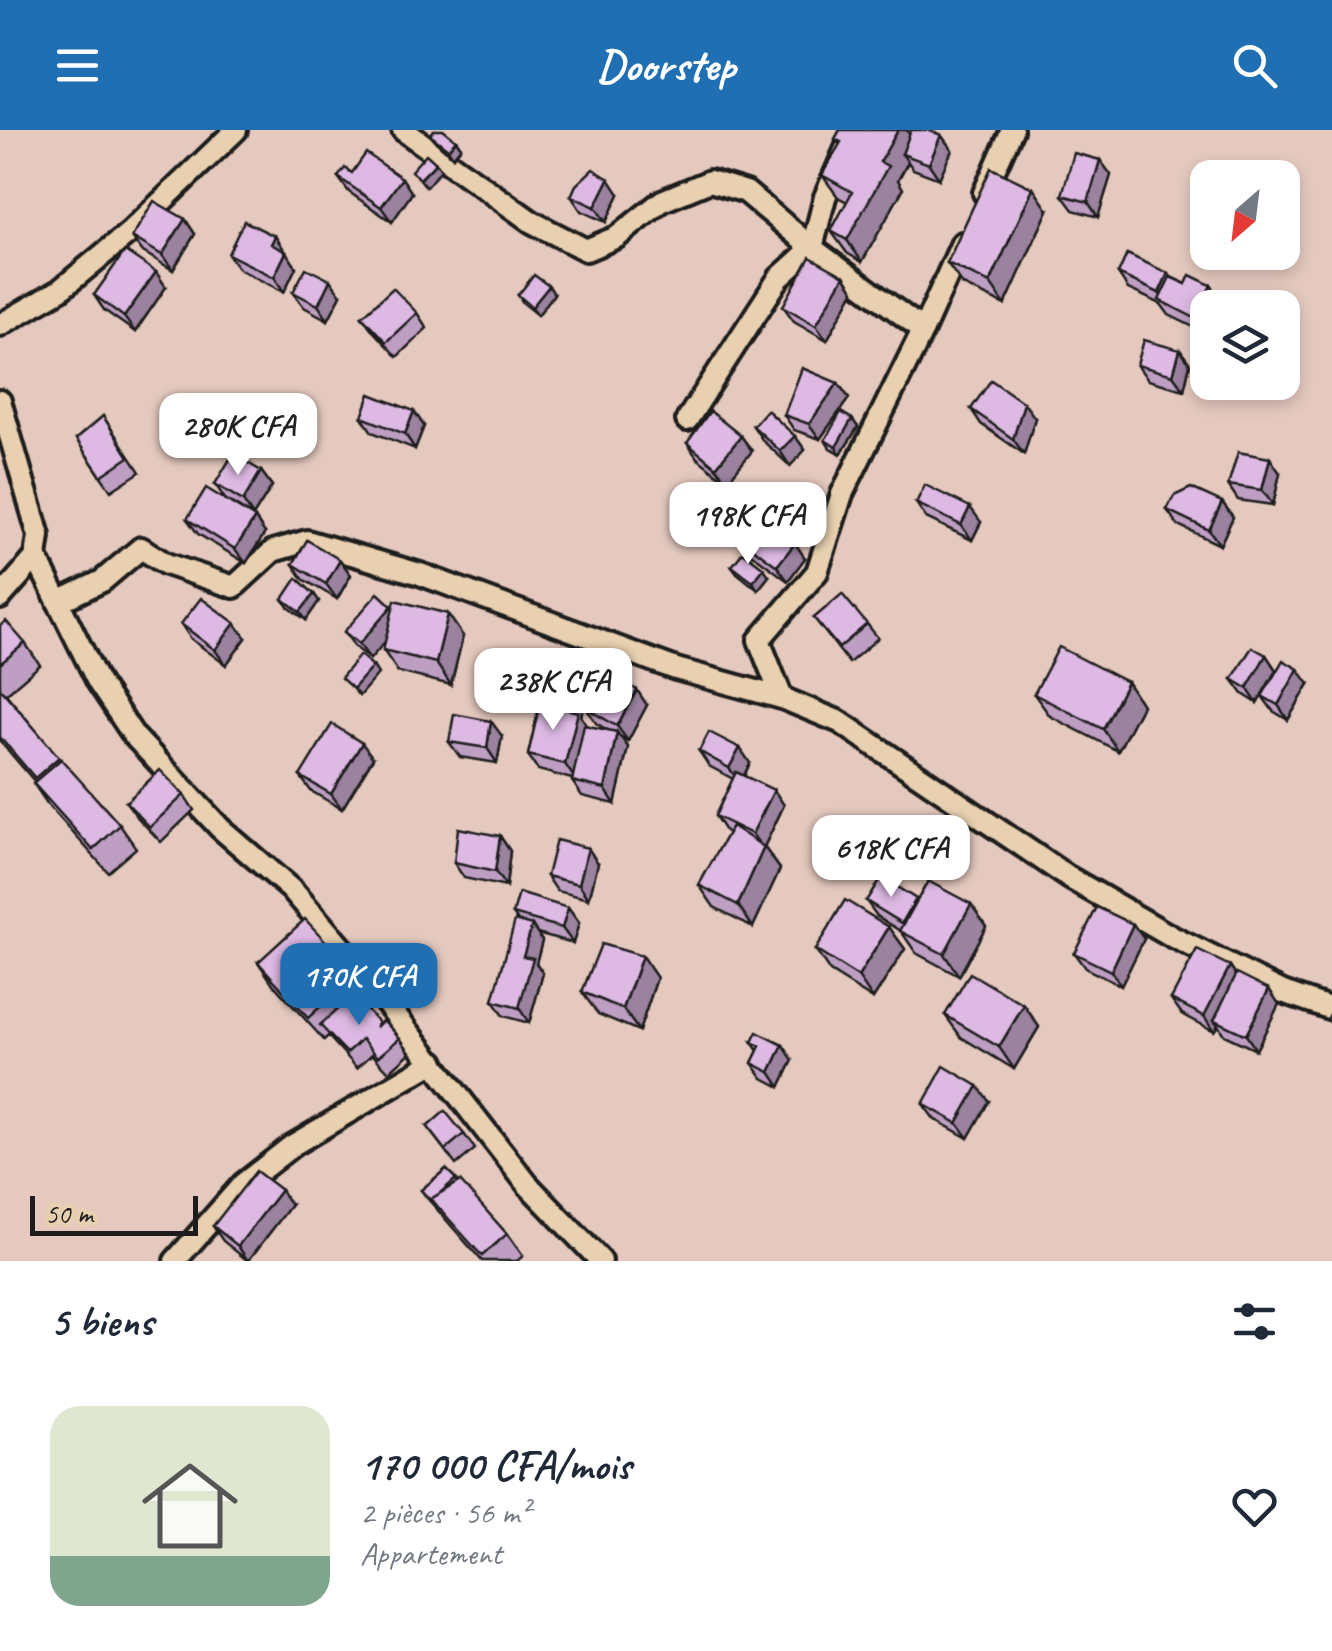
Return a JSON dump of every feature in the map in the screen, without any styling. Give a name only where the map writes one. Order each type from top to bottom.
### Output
[{"type":"street","points":[[0,325],[74,279],[130,232],[236,130]]},
{"type":"street","points":[[403,130],[532,222],[586,250],[617,237],[662,201],[710,181],[746,192],[812,248],[923,330]]},
{"type":"street","points":[[687,420],[780,278],[812,248],[824,197],[854,130]]},
{"type":"street","points":[[782,698],[758,640],[818,572],[842,494],[923,330],[1012,130]]},
{"type":"street","points":[[0,401],[39,536],[36,558],[0,598]]},
{"type":"street","points":[[58,602],[102,581],[141,548],[166,564],[234,587],[273,551],[307,541],[420,574],[676,669],[782,698],[840,722],[1068,877],[1172,937],[1283,992],[1332,1009]]},
{"type":"street","points":[[36,558],[98,682],[134,736],[220,828],[294,892],[434,1062],[528,1185],[601,1261]]},
{"type":"street","points":[[175,1261],[243,1184],[292,1146],[434,1062]]},
{"type":"building","points":[[434,130],[443,130],[456,140],[448,149],[430,135]]},
{"type":"building","points":[[840,130],[898,130],[880,162],[888,166],[847,240],[831,231],[852,192],[822,175],[841,142],[835,139]]},
{"type":"building","points":[[911,130],[941,135],[929,164],[902,154]]},
{"type":"building","points":[[366,153],[402,178],[381,207],[338,177],[345,168],[352,173]]},
{"type":"building","points":[[1074,153],[1100,160],[1088,202],[1062,195]]},
{"type":"building","points":[[426,154],[436,163],[420,179],[411,171]]},
{"type":"building","points":[[991,168],[1033,188],[990,283],[947,263]]},
{"type":"building","points":[[593,169],[609,179],[595,207],[571,196],[576,185]]},
{"type":"building","points":[[154,201],[185,219],[162,255],[132,237]]},
{"type":"building","points":[[244,221],[275,236],[271,244],[286,252],[274,277],[228,254]]},
{"type":"building","points":[[125,251],[156,272],[124,317],[94,295]]},
{"type":"building","points":[[1127,254],[1168,273],[1159,293],[1118,274]]},
{"type":"building","points":[[810,257],[844,276],[816,325],[783,306]]},
{"type":"building","points":[[306,268],[330,280],[318,305],[293,292]]},
{"type":"building","points":[[534,275],[549,286],[532,307],[518,295]]},
{"type":"building","points":[[1190,275],[1211,285],[1209,290],[1190,290],[1190,316],[1159,300],[1170,277],[1186,284]]},
{"type":"building","points":[[393,288],[417,313],[386,342],[362,316]]},
{"type":"building","points":[[1144,340],[1180,350],[1173,375],[1137,365]]},
{"type":"building","points":[[802,368],[838,383],[809,424],[784,415]]},
{"type":"building","points":[[991,380],[1024,403],[1013,439],[971,409]]},
{"type":"building","points":[[370,394],[414,411],[405,434],[362,417]]},
{"type":"building","points":[[767,410],[795,436],[780,451],[753,426]]},
{"type":"building","points":[[710,411],[741,436],[716,467],[687,443]]},
{"type":"building","points":[[841,412],[852,419],[836,447],[825,440]]},
{"type":"building","points":[[103,416],[129,457],[101,476],[76,439]]},
{"type":"building","points":[[1238,452],[1270,458],[1262,490],[1228,485]]},
{"type":"building","points":[[233,454],[261,471],[243,501],[215,484]]},
{"type":"building","points":[[925,485],[970,507],[961,525],[916,503]]},
{"type":"building","points":[[206,488],[255,518],[235,549],[187,519]]},
{"type":"building","points":[[1191,488],[1222,502],[1209,530],[1167,510],[1174,496]]},
{"type":"building","points":[[754,513],[795,543],[777,566],[737,536]]},
{"type":"building","points":[[307,540],[340,560],[326,584],[293,564]]},
{"type":"building","points":[[743,552],[764,568],[753,582],[732,566]]},
{"type":"building","points":[[297,578],[314,594],[300,612],[283,599]]},
{"type":"building","points":[[378,593],[392,606],[359,644],[344,632]]},
{"type":"building","points":[[842,594],[867,624],[839,648],[814,618]]},
{"type":"building","points":[[201,598],[235,623],[215,650],[181,624]]},
{"type":"building","points":[[395,600],[448,614],[436,663],[383,650]]},
{"type":"building","points":[[6,621],[25,643],[0,664],[0,626]]},
{"type":"building","points":[[1059,647],[1127,682],[1103,729],[1034,694]]},
{"type":"building","points":[[1252,647],[1266,655],[1247,688],[1232,679]]},
{"type":"building","points":[[546,648],[581,656],[569,704],[534,695]]},
{"type":"building","points":[[360,655],[373,666],[353,689],[341,678]]},
{"type":"building","points":[[1283,660],[1298,669],[1278,705],[1262,696]]},
{"type":"building","points":[[605,672],[637,690],[617,726],[586,708]]},
{"type":"building","points":[[0,688],[59,757],[35,778],[0,737]]},
{"type":"building","points":[[540,703],[578,712],[565,764],[528,755]]},
{"type":"building","points":[[454,714],[491,721],[487,748],[449,742]]},
{"type":"building","points":[[332,724],[362,743],[331,794],[300,776]]},
{"type":"building","points":[[584,725],[617,732],[605,789],[572,781]]},
{"type":"building","points":[[709,732],[740,748],[729,768],[699,751]]},
{"type":"building","points":[[61,759],[120,825],[93,850],[33,783]]},
{"type":"building","points":[[160,770],[184,795],[150,827],[126,802]]},
{"type":"building","points":[[736,772],[774,790],[752,834],[715,816]]},
{"type":"building","points":[[732,826],[764,847],[738,905],[699,885]]},
{"type":"building","points":[[458,828],[500,836],[495,872],[454,863]]},
{"type":"building","points":[[556,840],[588,848],[579,884],[547,876]]},
{"type":"building","points":[[881,877],[916,899],[902,923],[866,901]]},
{"type":"building","points":[[928,881],[971,904],[944,954],[900,931]]},
{"type":"building","points":[[519,893],[568,908],[562,928],[513,914]]},
{"type":"building","points":[[845,900],[889,927],[858,977],[815,950]]},
{"type":"building","points":[[1097,907],[1133,924],[1111,971],[1074,953]]},
{"type":"building","points":[[305,919],[356,974],[308,1018],[258,962]]},
{"type":"building","points":[[515,920],[532,925],[523,956],[533,958],[519,1008],[493,1001]]},
{"type":"building","points":[[601,944],[642,956],[623,1009],[582,992]]},
{"type":"building","points":[[1197,950],[1230,966],[1204,1016],[1171,999]]},
{"type":"building","points":[[970,973],[1024,1005],[999,1047],[945,1015]]},
{"type":"building","points":[[1237,973],[1269,989],[1246,1035],[1214,1020]]},
{"type":"building","points":[[353,995],[378,1022],[376,1027],[383,1020],[400,1038],[378,1057],[362,1039],[347,1053],[320,1025]]},
{"type":"building","points":[[757,1032],[783,1045],[770,1072],[752,1063],[760,1046],[752,1042]]},
{"type":"building","points":[[944,1066],[978,1086],[957,1123],[923,1104]]},
{"type":"building","points":[[445,1111],[464,1134],[445,1150],[427,1127]]},
{"type":"building","points":[[446,1169],[456,1179],[431,1201],[421,1190]]},
{"type":"building","points":[[256,1171],[281,1190],[238,1246],[213,1226]]},
{"type":"building","points":[[460,1181],[507,1234],[482,1256],[431,1199]]}]
